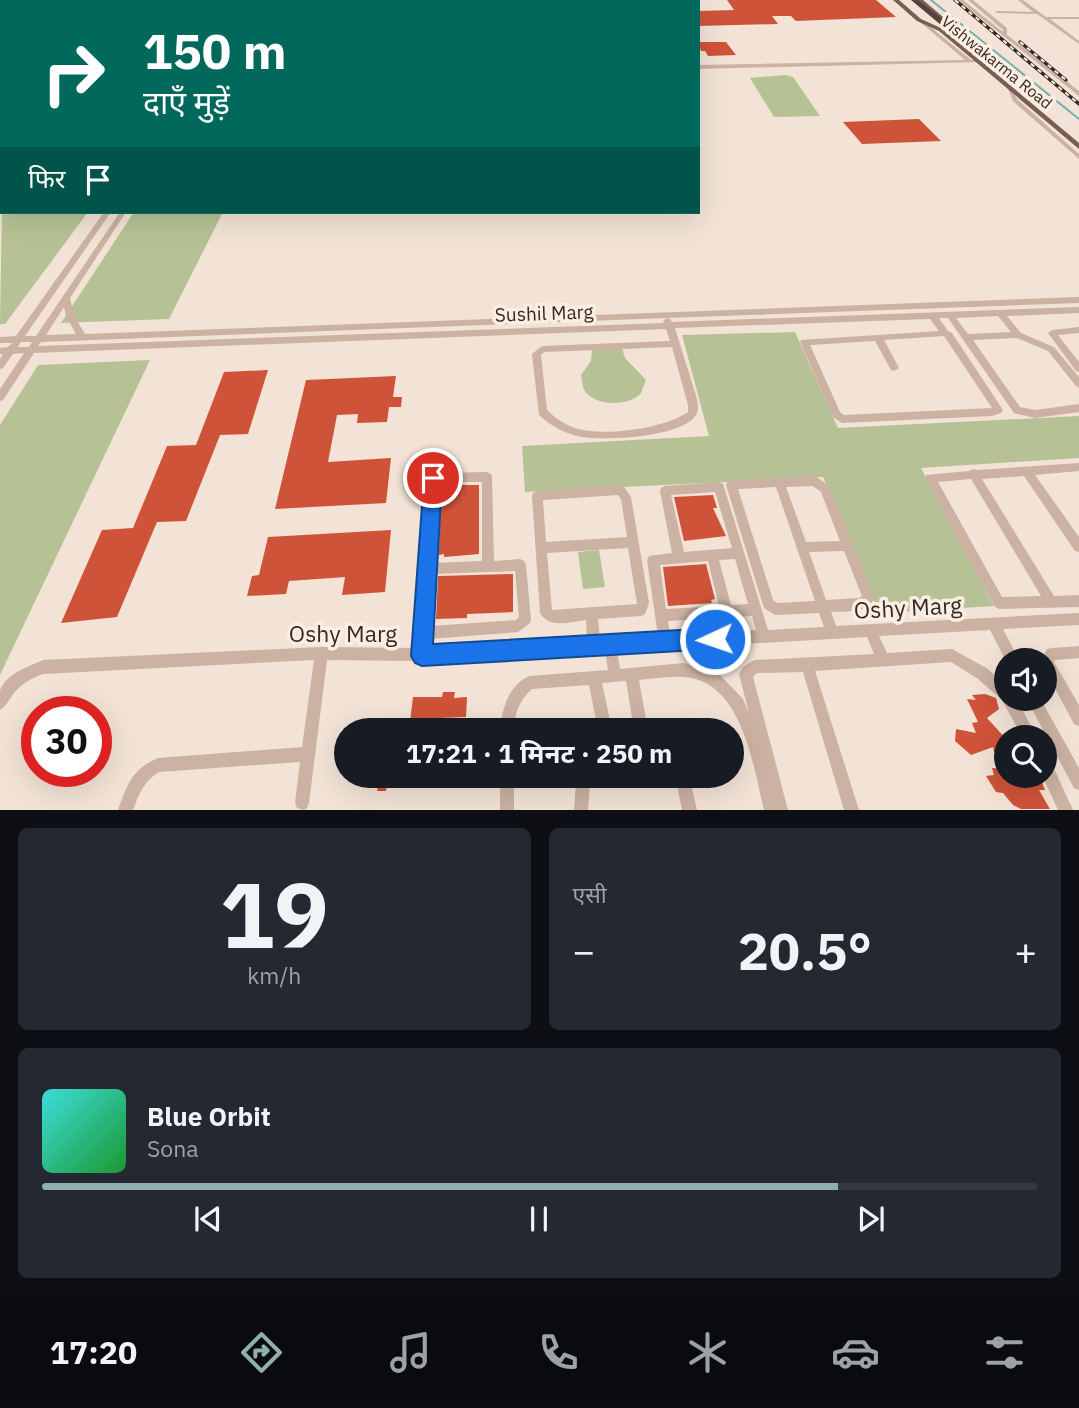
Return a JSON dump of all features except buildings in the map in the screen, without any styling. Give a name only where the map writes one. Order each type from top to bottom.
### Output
[{"type":"highway","points":[[905,0],[941,30]]},
{"type":"highway","points":[[914,0],[962,38]]},
{"type":"main road","name":"Vishwakarma Road","points":[[896,0],[922,21],[941,30],[971,59],[1061,132],[1073,134],[1077,140]]},
{"type":"main road","name":"Vishwakarma Road","points":[[920,0],[1077,140]]},
{"type":"street","points":[[960,0],[993,28],[1006,34],[1079,91]]},
{"type":"street","points":[[970,0],[1005,29],[1006,34]]},
{"type":"street","points":[[1020,0],[1079,43]]},
{"type":"street","points":[[997,12],[1037,13]]},
{"type":"street","points":[[1044,18],[1079,18]]},
{"type":"street","points":[[922,21],[971,59]]},
{"type":"street","points":[[700,65],[971,59]]},
{"type":"street","points":[[1010,90],[1015,100],[1079,158]]},
{"type":"street","points":[[0,366],[106,214]]},
{"type":"street","points":[[0,397],[122,214]]},
{"type":"street","points":[[66,298],[70,316],[82,337]]},
{"type":"street","name":"Sushil Marg","points":[[0,341],[1079,300]]},
{"type":"street","name":"Sushil Marg","points":[[0,351],[1079,310]]},
{"type":"street","points":[[1000,313],[1018,334],[1051,349],[1079,384]]},
{"type":"street","points":[[664,315],[670,326],[694,409],[691,416],[665,429],[584,434],[570,431],[542,412],[536,355],[542,349],[675,344]]},
{"type":"street","points":[[950,315],[1017,410],[1035,414],[1079,408]]},
{"type":"street","points":[[933,316],[943,332],[949,335],[998,410],[842,419],[836,414],[804,342],[935,336],[943,332]]},
{"type":"street","points":[[1079,330],[1052,333],[1079,369]]},
{"type":"street","points":[[966,337],[1018,334]]},
{"type":"street","points":[[879,340],[894,368]]},
{"type":"street","points":[[1079,467],[933,475],[930,482],[994,598],[1006,605],[1079,601]]},
{"type":"street","points":[[1026,470],[1079,547]]},
{"type":"street","points":[[974,473],[1051,602]]},
{"type":"street","points":[[422,656],[432,481],[436,477],[486,477],[488,566]]},
{"type":"street","points":[[779,482],[832,633]]},
{"type":"street","points":[[819,482],[825,489],[849,546],[869,598],[861,604],[775,609],[768,604],[732,485],[819,482]]},
{"type":"street","points":[[679,557],[664,495],[669,489],[719,488],[764,636]]},
{"type":"street","points":[[624,491],[633,542],[643,603],[641,610],[592,616],[551,617],[546,613],[536,500],[540,495],[624,491]]},
{"type":"street","points":[[540,548],[633,542]]},
{"type":"street","points":[[802,547],[849,546]]},
{"type":"street","points":[[665,641],[653,560],[740,553]]},
{"type":"street","points":[[712,555],[727,612]]},
{"type":"street","points":[[423,633],[523,624],[520,565],[427,569]]},
{"type":"street","points":[[661,615],[757,610]]},
{"type":"street","points":[[592,616],[594,645]]},
{"type":"street","name":"Oshy Marg","points":[[0,703],[6,691],[20,676],[43,667],[321,653],[422,656],[1079,619]]},
{"type":"street","points":[[993,624],[1006,648]]},
{"type":"street","points":[[871,631],[883,660]]},
{"type":"street","points":[[611,644],[615,676]]},
{"type":"street","points":[[1079,652],[1052,654],[1047,661],[1079,719]]},
{"type":"street","points":[[300,807],[321,653]]},
{"type":"street","points":[[781,810],[746,674],[755,667],[952,655],[983,674],[994,685]]},
{"type":"street","points":[[807,665],[852,810]]},
{"type":"street","points":[[508,718],[513,695],[529,683],[684,670],[715,679],[738,704],[751,732],[772,810]]},
{"type":"street","points":[[631,674],[639,718]]},
{"type":"street","points":[[594,678],[602,718]]},
{"type":"street","points":[[1040,711],[1079,783]]},
{"type":"street","points":[[125,810],[137,781],[145,770],[158,765],[309,754]]},
{"type":"street","points":[[1057,761],[1066,759]]},
{"type":"street","points":[[507,788],[507,810]]},
{"type":"street","points":[[581,810],[583,788]]},
{"type":"street","points":[[685,788],[690,810]]},
{"type":"street","points":[[1056,788],[1066,810]]},
{"type":"green space","points":[[786,75],[793,77],[820,116],[774,117],[750,78]]},
{"type":"green space","points":[[2,214],[87,214],[5,324],[0,324]]},
{"type":"green space","points":[[133,214],[222,214],[169,319],[61,323]]},
{"type":"green space","points":[[795,332],[838,428],[1079,416],[1079,458],[921,468],[994,606],[879,613],[823,477],[525,492],[522,446],[709,436],[682,335]]},
{"type":"green space","points":[[622,348],[625,358],[646,380],[641,393],[622,402],[597,400],[584,389],[581,375],[591,361],[592,349]]},
{"type":"green space","points":[[150,360],[0,675],[0,425],[38,365]]},
{"type":"green space","points":[[599,550],[605,587],[583,589],[578,552]]},
{"type":"waterway","points":[[931,0],[1079,119]]},
{"type":"railway","points":[[955,0],[1079,104]]},
{"type":"railway","points":[[1020,42],[1066,80]]},
{"type":"route","points":[[433,478],[422,656],[715,639]]}]
